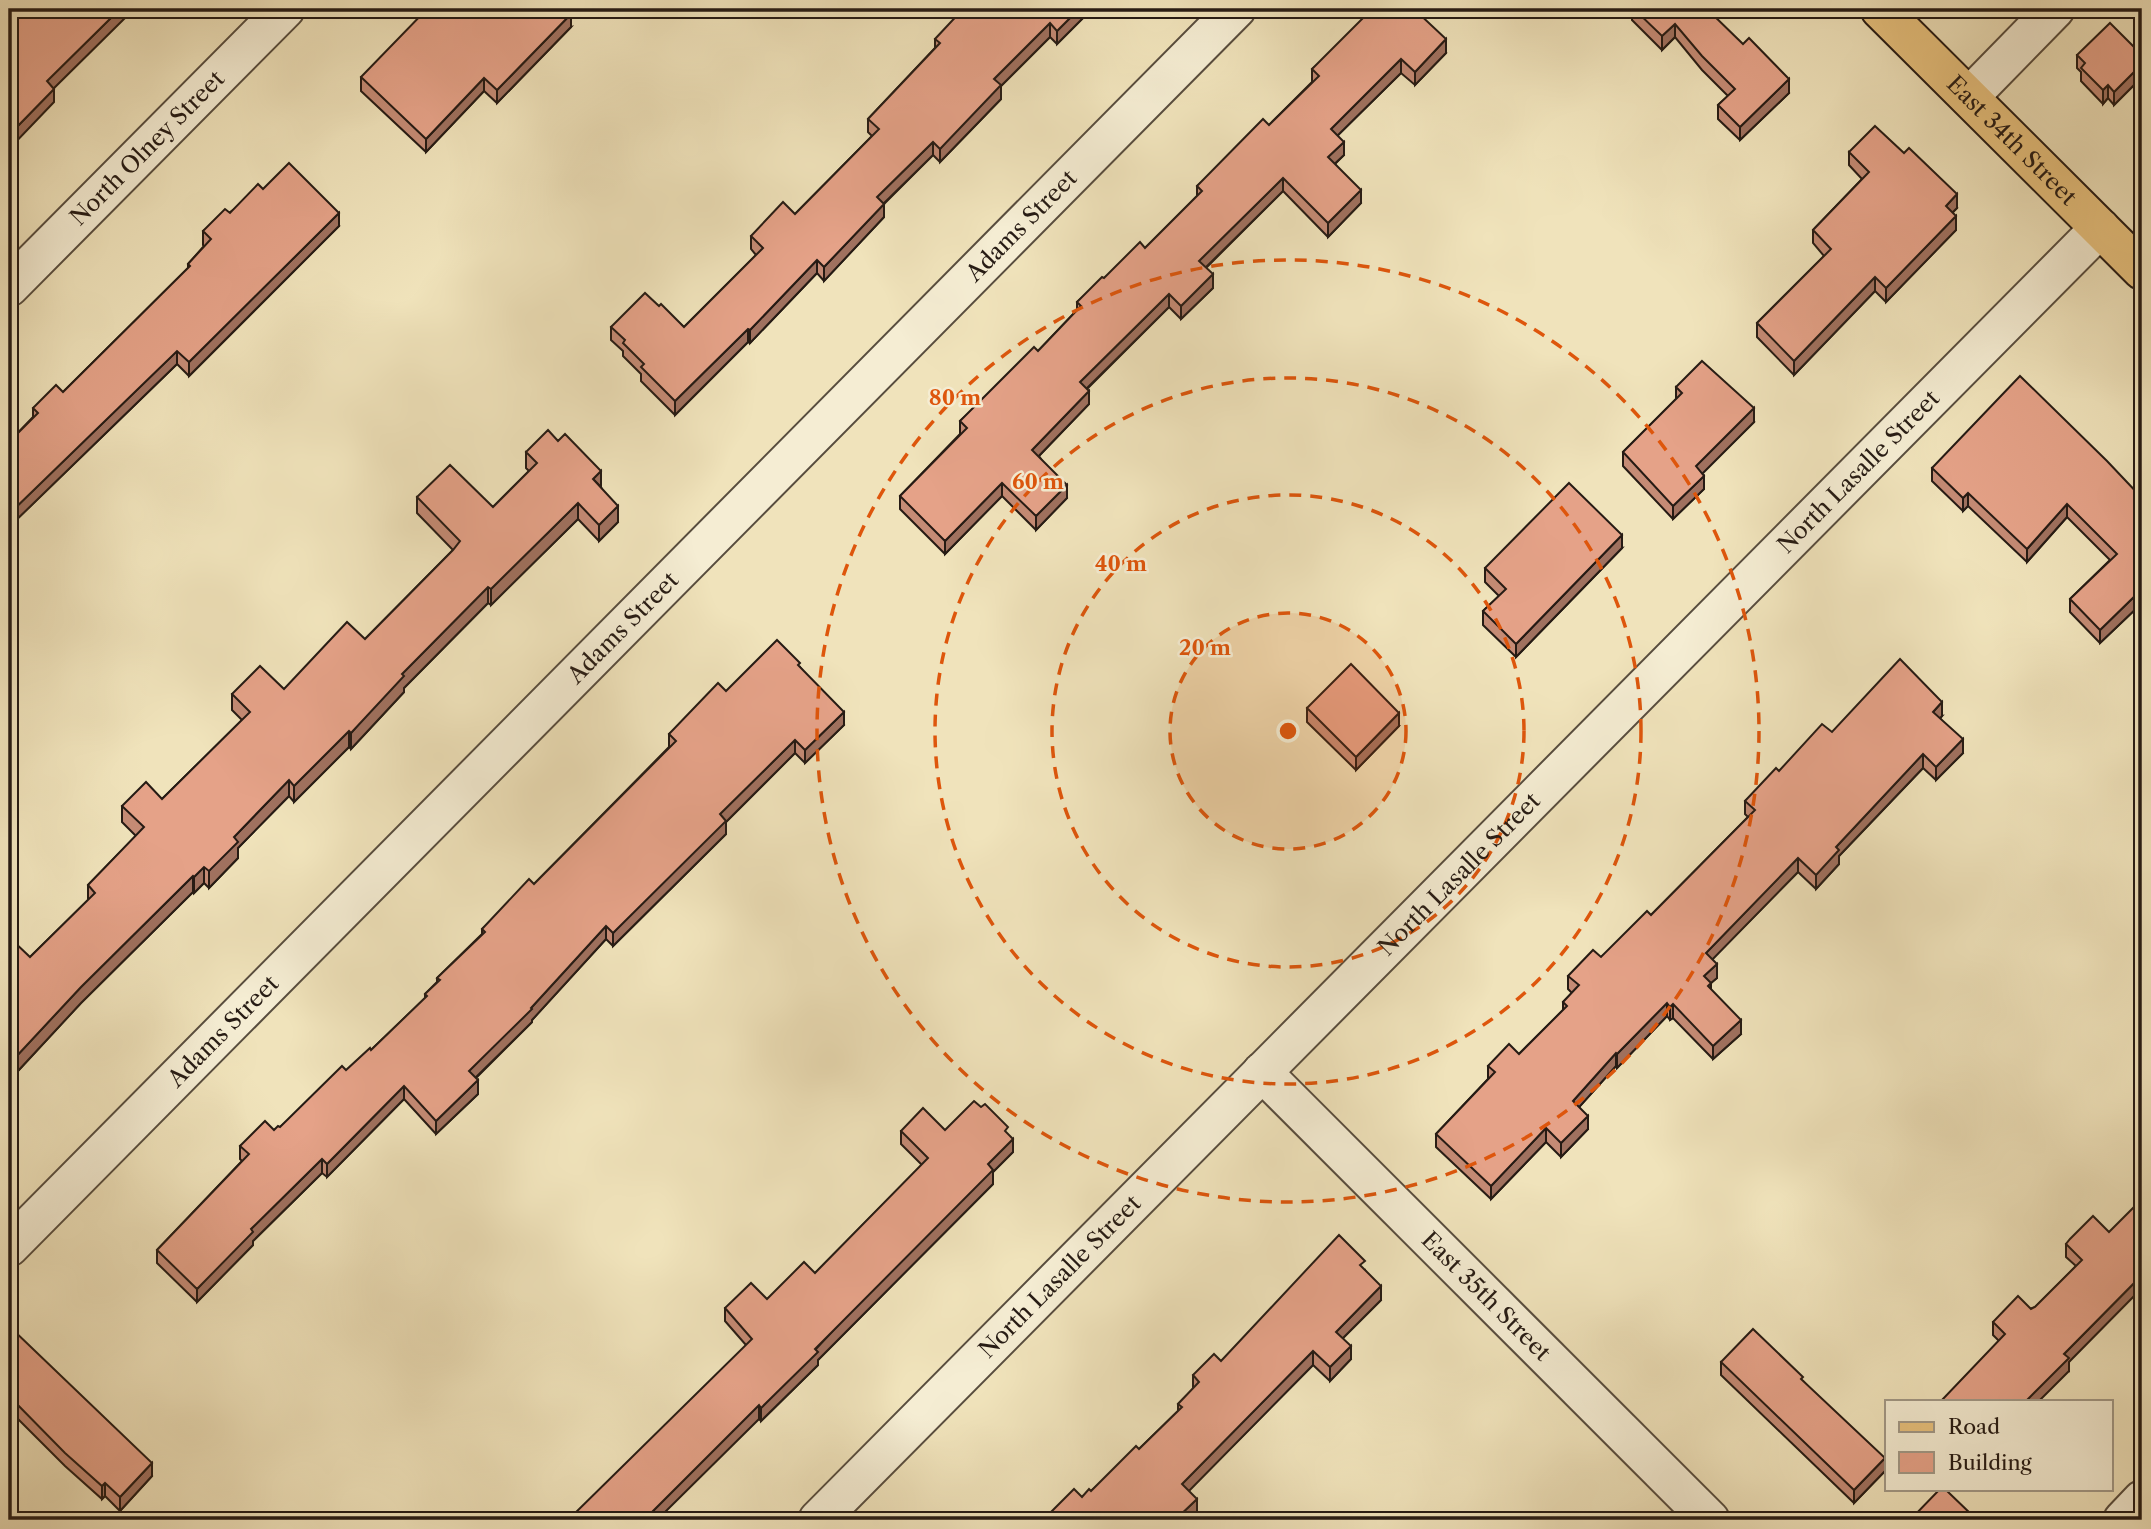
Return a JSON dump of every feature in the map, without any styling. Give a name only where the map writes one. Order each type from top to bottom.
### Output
[{"type":"main road","name":"East 34th Street","points":[[1880,9],[2142,270]]},
{"type":"street","name":"North Olney Street","points":[[9,287],[285,9]]},
{"type":"street","name":"Adams Street","points":[[9,1247],[1236,9]]},
{"type":"street","points":[[1969,97],[2055,9]]},
{"type":"street","name":"North Lasalle Street","points":[[818,1520],[2100,228]]},
{"type":"street","name":"East 35th Street","points":[[1262,1072],[1710,1520]]},
{"type":"street","points":[[2123,1520],[2142,1500]]},
{"type":"building","points":[[25,9],[120,9],[47,81],[54,89],[9,135],[9,25]]},
{"type":"building","points":[[427,9],[566,9],[571,14],[497,90],[484,78],[426,139],[361,77]]},
{"type":"building","points":[[963,9],[1079,9],[1057,31],[1050,23],[994,79],[1001,85],[940,149],[933,142],[877,197],[884,204],[824,267],[817,260],[750,330],[748,329],[675,401],[641,367],[644,364],[611,327],[645,293],[659,306],[661,304],[684,327],[763,248],[751,236],[783,202],[795,214],[879,129],[868,119],[940,43],[935,39]]},
{"type":"building","points":[[1372,9],[1381,15],[1387,9],[1414,9],[1446,39],[1415,72],[1401,59],[1331,129],[1344,142],[1328,157],[1361,190],[1328,223],[1283,178],[1199,261],[1213,274],[1181,306],[1169,294],[1080,382],[1089,391],[1032,450],[1067,485],[1036,516],[1002,483],[945,541],[900,496],[967,428],[960,421],[1034,347],[1038,351],[1081,306],[1077,302],[1102,277],[1140,242],[1145,248],[1202,191],[1197,186],[1263,119],[1269,125],[1319,76],[1312,69]]},
{"type":"building","points":[[1634,9],[1707,9],[1743,44],[1749,38],[1789,79],[1740,127],[1718,105],[1735,89],[1675,24],[1662,36]]},
{"type":"building","points":[[2110,23],[2142,55],[2142,64],[2114,92],[2108,85],[2103,90],[2081,68],[2085,63],[2077,55]]},
{"type":"building","points":[[1875,126],[1904,153],[1909,148],[1957,194],[1946,206],[1956,216],[1886,288],[1875,277],[1794,361],[1757,323],[1831,249],[1813,230],[1869,172],[1849,152]]},
{"type":"building","points":[[289,163],[339,213],[189,362],[177,351],[9,514],[9,442],[38,413],[33,408],[56,385],[63,392],[190,266],[188,264],[211,239],[203,231],[225,209],[230,213],[258,184],[263,189]]},
{"type":"building","points":[[1702,361],[1754,408],[1696,466],[1704,476],[1673,506],[1623,452],[1682,393],[1676,387]]},
{"type":"building","points":[[2020,376],[2142,498],[2142,589],[2100,630],[2070,599],[2117,554],[2067,504],[2027,549],[1968,493],[1963,498],[1932,468]]},
{"type":"building","points":[[548,430],[558,441],[565,434],[601,471],[593,479],[618,506],[599,525],[578,503],[491,589],[488,587],[402,674],[404,676],[351,733],[349,731],[294,786],[289,780],[234,837],[238,842],[209,871],[204,867],[193,876],[81,987],[12,1061],[17,1067],[9,1075],[9,937],[30,957],[95,893],[88,885],[144,827],[122,806],[146,782],[162,799],[250,712],[232,694],[260,666],[284,689],[347,622],[365,639],[453,550],[460,541],[417,497],[450,465],[493,507],[537,463],[526,452]]},
{"type":"building","points":[[1569,483],[1622,535],[1516,644],[1483,611],[1506,589],[1485,568]]},
{"type":"building","points":[[777,640],[844,712],[805,750],[795,740],[720,814],[726,821],[613,933],[606,926],[532,1009],[469,1071],[478,1080],[436,1121],[404,1086],[327,1164],[322,1159],[251,1229],[253,1232],[197,1289],[157,1250],[249,1154],[240,1146],[265,1121],[274,1130],[280,1127],[342,1066],[346,1070],[370,1048],[371,1050],[427,996],[425,994],[440,980],[437,978],[485,932],[482,929],[529,879],[534,884],[676,741],[669,734],[718,683],[726,691]]},
{"type":"building","points":[[1900,659],[1942,702],[1933,712],[1963,739],[1936,767],[1923,754],[1836,847],[1839,850],[1816,875],[1798,858],[1706,953],[1717,964],[1704,976],[1711,983],[1708,986],[1741,1020],[1713,1046],[1673,1004],[1670,1007],[1667,1003],[1616,1053],[1573,1101],[1588,1116],[1561,1143],[1546,1128],[1491,1186],[1436,1134],[1495,1072],[1488,1066],[1509,1044],[1519,1054],[1567,1006],[1563,1002],[1579,985],[1568,976],[1593,950],[1601,957],[1647,911],[1651,915],[1755,810],[1745,801],[1776,768],[1779,771],[1822,724],[1832,732]]},
{"type":"building","points":[[1351,664],[1399,713],[1356,757],[1307,708]]},
{"type":"building","points":[[974,1101],[981,1107],[985,1104],[1008,1127],[1005,1131],[1013,1139],[988,1164],[993,1170],[815,1349],[818,1352],[761,1408],[759,1405],[644,1520],[568,1520],[752,1339],[725,1308],[751,1283],[767,1299],[804,1262],[815,1273],[928,1158],[901,1131],[923,1108],[945,1130]]},
{"type":"building","points":[[2142,1199],[2142,1275],[2064,1354],[2069,1358],[2029,1400],[1942,1400],[2005,1334],[1993,1322],[2018,1296],[2031,1309],[2035,1307],[2082,1260],[2066,1244],[2070,1239],[2093,1216],[2109,1232]]},
{"type":"building","points":[[1339,1235],[1365,1261],[1360,1265],[1381,1286],[1336,1332],[1351,1346],[1330,1367],[1313,1351],[1182,1484],[1197,1499],[1175,1520],[1044,1519],[1074,1489],[1082,1497],[1136,1446],[1139,1449],[1182,1407],[1178,1404],[1199,1382],[1193,1375],[1214,1354],[1221,1361]]},
{"type":"building","points":[[9,1326],[152,1463],[120,1497],[105,1483],[102,1486],[65,1453],[9,1396]]},
{"type":"building","points":[[1753,1329],[1803,1377],[1801,1379],[1885,1458],[1854,1490],[1721,1362]]},
{"type":"building","points":[[1939,1490],[1946,1490],[1974,1517],[1970,1520],[1910,1520]]}]
